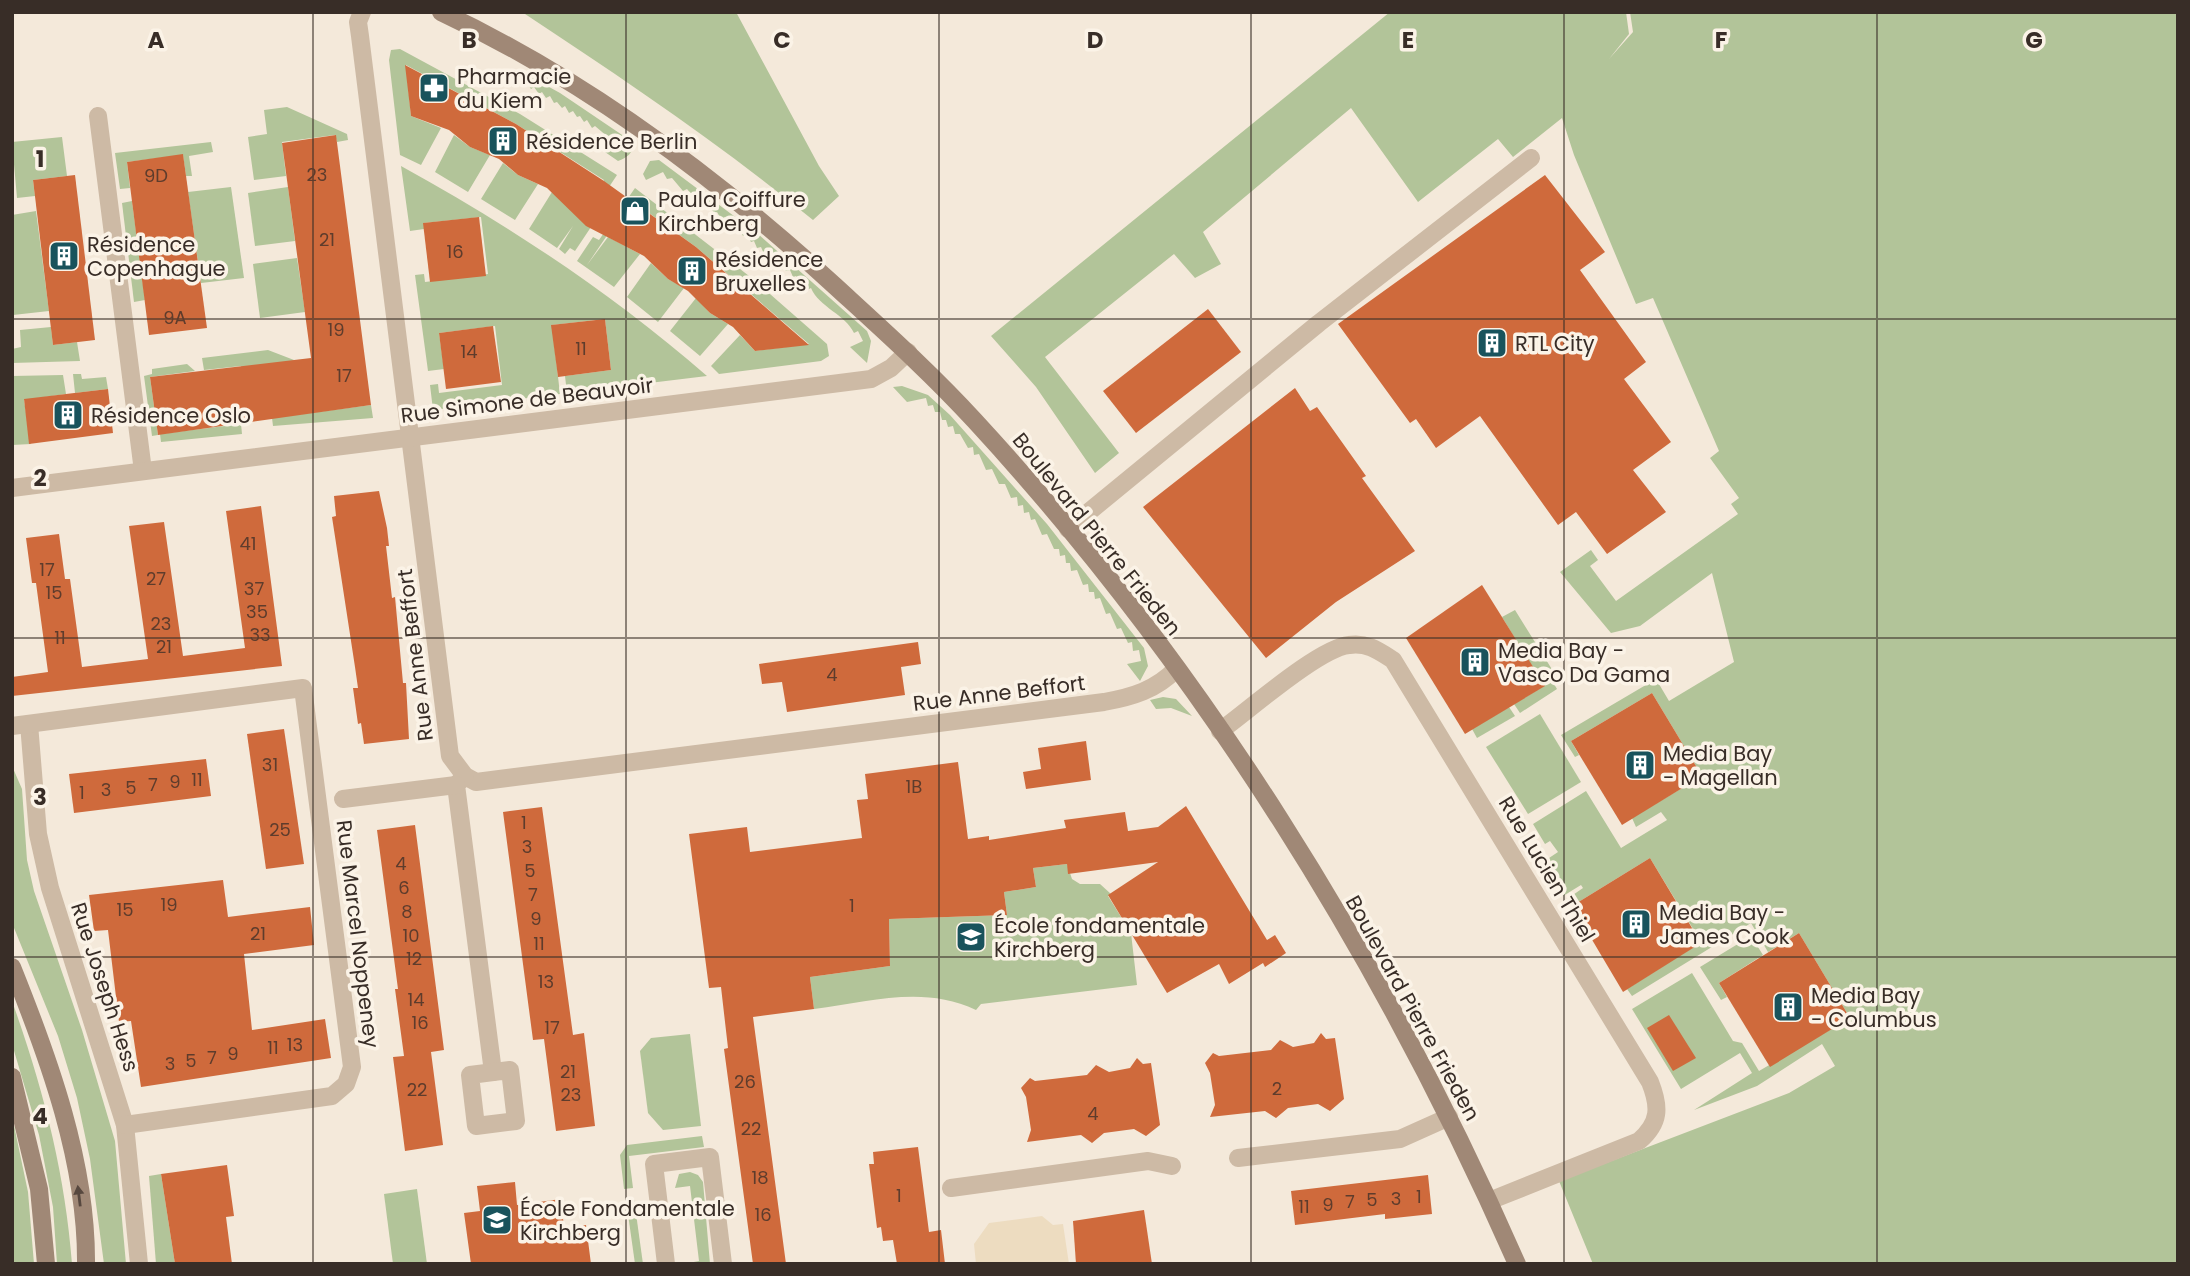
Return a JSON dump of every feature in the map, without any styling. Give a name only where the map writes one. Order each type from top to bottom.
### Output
[{"type":"main road","name":"Boulevard Pierre Frieden","points":[[441,12],[507,47],[653,138],[768,224],[908,352],[976,421],[1068,529],[1176,669],[1301,855],[1365,963],[1449,1117],[1517,1264]]},
{"type":"main road","points":[[12,967],[63,1114],[78,1185],[86,1264]]},
{"type":"main road","points":[[12,1077],[39,1189],[46,1264]]},
{"type":"street","name":"Rue Anne Beffort","points":[[362,12],[358,22],[450,756],[460,780]]},
{"type":"street","points":[[98,116],[143,471]]},
{"type":"street","points":[[1068,529],[1319,323],[1531,158]]},
{"type":"street","name":"Rue Simone de Beauvoir","points":[[12,488],[871,379],[891,368],[908,352]]},
{"type":"street","name":"Rue Lucien Thiel","points":[[1220,731],[1329,650],[1359,644],[1375,648],[1393,660],[1650,1082],[1657,1102],[1657,1118],[1650,1131],[1639,1141],[1489,1201]]},
{"type":"street","name":"Rue Anne Beffort","points":[[343,799],[460,780],[475,782],[1104,702],[1147,690],[1176,669]]},
{"type":"street","name":"Rue Marcel Noppeney","points":[[20,725],[303,688],[352,1067],[346,1083],[332,1096],[125,1125]]},
{"type":"street","name":"Rue Joseph Hess","points":[[20,725],[50,888],[125,1125],[139,1264]]},
{"type":"street","points":[[460,780],[493,1072]]},
{"type":"street","points":[[1238,1158],[1400,1139],[1449,1117]]},
{"type":"street","points":[[666,1264],[654,1164],[710,1157],[723,1264]]},
{"type":"street","points":[[951,1188],[1148,1161],[1172,1167]]},
{"type":"green space","points":[[522,12],[736,12],[819,166],[839,196],[813,220],[706,138]]},
{"type":"green space","points":[[1390,12],[1626,12],[1629,34],[1609,59],[1633,32],[1630,12],[2178,12],[2178,1264],[1593,1264],[1559,1181],[1789,1093],[1835,1066],[1822,1044],[1757,1086],[1694,1110],[1752,1073],[1740,1053],[1681,1089],[1632,1009],[1692,973],[1733,1041],[1742,1043],[1759,1071],[1850,1018],[1799,933],[1768,952],[1751,923],[1632,996],[1627,989],[1701,942],[1650,858],[1572,906],[1567,899],[1583,888],[1581,885],[1563,896],[1543,862],[1558,852],[1550,841],[1545,844],[1533,824],[1586,791],[1621,848],[1667,820],[1661,812],[1636,827],[1632,818],[1702,776],[1652,693],[1571,741],[1579,755],[1575,757],[1561,735],[1656,679],[1669,701],[1734,662],[1712,573],[1640,626],[1611,633],[1560,572],[1591,550],[1598,560],[1590,566],[1616,601],[1738,514],[1731,504],[1739,498],[1710,458],[1719,451],[1653,298],[1636,304],[1574,155],[1562,118],[1513,157],[1498,139],[1418,202],[1351,108],[1203,232],[1221,264],[1195,278],[1174,254],[1045,357],[1119,453],[1095,473],[1036,387],[991,336]]},
{"type":"green space","points":[[400,49],[520,114],[617,175],[591,214],[591,227],[575,251],[570,248],[565,254],[559,249],[573,226],[557,248],[529,229],[552,192],[579,217],[604,180],[516,124],[406,65],[411,116],[441,128],[421,165],[400,155],[389,60],[391,50]]},
{"type":"green space","points":[[522,72],[560,93],[634,143],[631,152],[618,161],[605,152],[617,144],[612,135],[608,137],[595,126],[592,128],[587,120],[584,122],[573,111],[569,113],[565,106],[562,108],[557,102],[554,103],[550,96],[546,98],[534,87],[531,89],[527,83],[523,85],[518,78]]},
{"type":"green space","points":[[287,107],[347,134],[348,140],[337,142],[335,135],[282,142],[286,176],[254,180],[248,137],[267,134],[264,110]]},
{"type":"green space","points":[[454,135],[470,147],[490,155],[468,192],[435,172]]},
{"type":"green space","points":[[62,137],[67,176],[33,180],[35,196],[17,198],[12,142]]},
{"type":"green space","points":[[211,142],[213,152],[189,156],[192,176],[186,176],[183,155],[127,162],[130,188],[120,189],[115,153]]},
{"type":"green space","points":[[659,160],[758,234],[867,331],[871,341],[867,363],[850,347],[863,341],[858,331],[854,333],[845,321],[820,301],[811,288],[807,290],[803,282],[799,283],[790,270],[786,271],[775,259],[772,260],[768,253],[764,254],[761,247],[757,248],[747,235],[743,236],[740,229],[736,230],[733,223],[729,225],[725,217],[721,219],[710,206],[706,208],[702,200],[698,202],[687,189],[683,191],[672,178],[667,179],[663,172],[646,180],[643,174],[650,161]]},
{"type":"green space","points":[[503,163],[518,175],[538,184],[515,220],[481,199]]},
{"type":"green space","points":[[401,166],[521,237],[598,289],[707,376],[567,393],[565,376],[611,370],[605,319],[552,325],[560,394],[433,410],[430,385],[438,384],[439,393],[502,385],[495,326],[439,333],[444,369],[428,371],[415,275],[424,274],[425,282],[488,274],[481,217],[424,223],[424,229],[410,231]]},
{"type":"green space","points":[[231,187],[244,278],[201,283],[188,192]]},
{"type":"green space","points":[[288,187],[295,241],[255,246],[248,193]]},
{"type":"green space","points":[[635,188],[753,279],[827,344],[829,356],[821,361],[719,374],[711,366],[740,335],[755,351],[809,344],[696,247],[631,200],[587,265],[608,237],[640,254],[614,287],[577,261],[593,237],[599,240]]},
{"type":"green space","points":[[132,201],[145,300],[134,302],[122,203]]},
{"type":"green space","points":[[36,211],[49,311],[13,315],[12,215]]},
{"type":"green space","points":[[297,258],[305,312],[260,318],[253,264]]},
{"type":"green space","points":[[651,263],[668,279],[684,288],[658,322],[627,297]]},
{"type":"green space","points":[[696,298],[710,313],[728,324],[700,356],[670,331]]},
{"type":"green space","points":[[51,327],[53,345],[77,342],[80,361],[12,363],[12,349],[21,347],[20,330]]},
{"type":"green space","points":[[268,350],[294,360],[248,414],[241,366],[204,370],[202,358]]},
{"type":"green space","points":[[187,364],[195,371],[150,377],[158,435],[152,436],[144,376],[152,374],[152,369]]},
{"type":"green space","points":[[73,374],[81,374],[82,379],[106,377],[108,389],[75,393]]},
{"type":"green space","points":[[63,375],[66,394],[24,400],[31,444],[12,445],[12,376]]},
{"type":"green space","points":[[902,386],[928,395],[950,415],[1047,524],[1144,648],[1148,666],[1140,681],[1127,664],[1141,661],[1139,650],[1133,651],[1132,642],[1128,643],[1121,628],[1117,629],[1110,613],[1106,614],[1100,598],[1095,599],[1094,592],[1089,592],[1088,584],[1083,585],[1077,570],[1071,571],[1065,555],[1060,556],[1059,549],[1054,549],[1047,534],[1042,535],[1035,519],[1031,520],[1029,512],[1024,513],[1023,505],[1018,506],[1017,497],[1011,498],[1005,484],[999,484],[992,469],[986,470],[979,454],[974,455],[973,447],[968,448],[960,434],[955,434],[953,426],[948,427],[946,420],[942,420],[940,412],[935,412],[933,405],[928,406],[926,398],[907,402],[893,387]]},
{"type":"green space","points":[[371,405],[373,418],[273,426],[272,418]]},
{"type":"green space","points":[[241,424],[242,434],[161,442],[160,434]]},
{"type":"green space","points":[[1515,610],[1553,671],[1548,674],[1557,689],[1520,713],[1514,704],[1544,686],[1502,617]]},
{"type":"green space","points":[[1163,697],[1176,699],[1192,716],[1171,708],[1156,709],[1150,700]]},
{"type":"green space","points":[[1509,707],[1515,716],[1477,738],[1472,729]]},
{"type":"green space","points":[[1540,714],[1581,782],[1528,814],[1486,747]]},
{"type":"green space","points":[[12,766],[22,789],[27,860],[34,891],[82,1030],[115,1141],[126,1264],[104,1264],[90,1159],[77,1098],[58,1036],[12,923]]},
{"type":"green space","points":[[1067,864],[1072,879],[1080,884],[1100,884],[1111,894],[1108,896],[1131,933],[1137,985],[981,1004],[976,1010],[956,1002],[916,997],[814,1009],[810,977],[890,966],[889,919],[1007,915],[1004,892],[1036,887],[1033,868]]},
{"type":"green space","points":[[1751,936],[1763,955],[1719,983],[1727,997],[1721,1000],[1700,967]]},
{"type":"green space","points":[[12,1001],[51,1131],[64,1196],[72,1264],[57,1264],[53,1207],[39,1135],[12,1044]]},
{"type":"green space","points":[[690,1034],[701,1126],[663,1130],[648,1113],[640,1051],[651,1038]]},
{"type":"green space","points":[[12,1116],[28,1192],[34,1264],[12,1264]]},
{"type":"green space","points":[[702,1136],[704,1147],[629,1156],[633,1188],[624,1189],[620,1155],[627,1145]]},
{"type":"green space","points":[[690,1172],[698,1175],[703,1182],[710,1264],[683,1264],[699,1261],[690,1186],[675,1188],[679,1174]]},
{"type":"green space","points":[[161,1174],[175,1264],[156,1264],[149,1176]]},
{"type":"green space","points":[[417,1189],[427,1264],[393,1264],[384,1194]]},
{"type":"green space","points":[[634,1199],[643,1264],[635,1264],[626,1200]]},
{"type":"shaded area","points":[[1042,1216],[1053,1225],[1063,1224],[1069,1264],[976,1264],[974,1244],[989,1223]]},
{"type":"building","points":[[405,65],[516,124],[604,181],[696,247],[809,345],[755,351],[733,327],[710,313],[688,291],[668,279],[644,256],[586,226],[547,188],[518,175],[499,159],[470,147],[449,130],[411,116]]},
{"type":"building","points":[[336,135],[371,405],[158,435],[150,377],[311,358],[282,143]]},
{"type":"building","points":[[183,154],[207,328],[149,335],[127,162]]},
{"type":"building","name":"Résidence Copenhague","points":[[75,175],[95,340],[53,345],[33,180]]},
{"type":"building","name":"RTL City","points":[[1545,175],[1605,252],[1580,270],[1646,362],[1624,379],[1671,442],[1633,470],[1666,512],[1607,554],[1576,512],[1558,525],[1480,416],[1436,448],[1416,419],[1410,423],[1338,324]]},
{"type":"building","points":[[479,217],[486,276],[430,282],[423,223]]},
{"type":"building","points":[[1208,309],[1241,352],[1136,433],[1103,391]]},
{"type":"building","points":[[605,319],[611,370],[558,377],[551,325]]},
{"type":"building","points":[[493,326],[501,382],[446,389],[439,333]]},
{"type":"building","points":[[1295,388],[1310,411],[1317,407],[1366,476],[1362,478],[1415,551],[1336,602],[1266,658],[1143,507]]},
{"type":"building","name":"Résidence Oslo","points":[[108,389],[113,433],[29,444],[24,399]]},
{"type":"building","points":[[379,491],[387,528],[389,546],[386,546],[392,598],[395,597],[403,683],[406,683],[409,739],[364,744],[361,723],[358,724],[353,688],[358,688],[332,517],[336,516],[334,496]]},
{"type":"building","points":[[261,506],[282,666],[12,696],[12,677],[48,672],[36,583],[32,583],[26,538],[59,534],[65,579],[70,579],[82,667],[148,659],[129,526],[164,522],[183,656],[245,648],[226,511]]},
{"type":"building","name":"Media Bay - Vasco Da Gama","points":[[1482,585],[1545,686],[1465,734],[1406,638]]},
{"type":"building","points":[[918,642],[921,664],[901,667],[905,695],[787,712],[782,682],[762,684],[759,664]]},
{"type":"building","name":"Media Bay - Magellan","points":[[1652,693],[1702,776],[1622,825],[1571,741]]},
{"type":"building","points":[[284,729],[304,864],[266,869],[247,734]]},
{"type":"building","points":[[1086,741],[1091,780],[1026,789],[1023,772],[1041,769],[1038,748]]},
{"type":"building","points":[[206,759],[211,796],[74,813],[69,774]]},
{"type":"building","points":[[958,762],[968,839],[989,836],[989,840],[1066,828],[1064,820],[1125,812],[1128,831],[1158,827],[1186,806],[1267,940],[1275,935],[1286,953],[1265,967],[1263,963],[1229,984],[1219,964],[1167,993],[1108,895],[1158,862],[1068,874],[1067,864],[1033,868],[1036,887],[1004,892],[1007,915],[889,919],[890,966],[810,977],[814,1009],[753,1017],[786,1264],[753,1264],[724,1049],[728,1048],[721,987],[709,988],[689,834],[747,827],[750,852],[862,838],[857,800],[868,799],[865,774]]},
{"type":"building","points":[[542,807],[573,1035],[584,1033],[595,1126],[556,1131],[544,1039],[533,1040],[503,812]]},
{"type":"building","points":[[415,825],[444,1050],[431,1052],[443,1145],[405,1151],[393,1057],[404,1056],[377,830]]},
{"type":"building","name":"Media Bay - James Cook","points":[[1650,858],[1701,943],[1623,992],[1572,906]]},
{"type":"building","points":[[223,880],[228,917],[310,907],[314,945],[244,954],[252,1030],[325,1019],[331,1058],[141,1087],[131,1021],[119,1022],[108,930],[94,931],[89,895]]},
{"type":"building","name":"Media Bay - Columbus","points":[[1799,933],[1850,1018],[1770,1067],[1719,983]]},
{"type":"building","points":[[1669,1015],[1696,1058],[1673,1071],[1647,1028]]},
{"type":"building","points":[[1321,1033],[1326,1039],[1335,1038],[1344,1099],[1330,1111],[1318,1104],[1288,1108],[1276,1118],[1265,1111],[1210,1117],[1215,1105],[1210,1073],[1205,1063],[1213,1053],[1219,1056],[1271,1050],[1280,1040],[1293,1047],[1314,1043]]},
{"type":"building","points":[[1137,1058],[1143,1064],[1151,1063],[1160,1125],[1146,1136],[1134,1129],[1104,1133],[1092,1143],[1081,1135],[1027,1142],[1031,1130],[1026,1097],[1021,1088],[1030,1078],[1035,1081],[1087,1075],[1096,1065],[1109,1072],[1130,1068]]},
{"type":"building","points":[[918,1147],[929,1232],[941,1230],[945,1264],[897,1264],[893,1240],[883,1241],[881,1227],[877,1228],[869,1164],[874,1164],[873,1152]]},
{"type":"building","points":[[227,1165],[234,1216],[226,1217],[232,1264],[175,1264],[161,1174]]},
{"type":"building","points":[[1428,1175],[1432,1214],[1385,1219],[1385,1214],[1295,1225],[1291,1191]]},
{"type":"building","points":[[515,1182],[517,1205],[561,1199],[564,1228],[586,1225],[591,1264],[471,1264],[464,1213],[480,1211],[477,1186]]},
{"type":"building","points":[[1144,1210],[1152,1264],[1076,1264],[1073,1221]]},
{"type":"place","name":"Pharmacie du Kiem","points":[[434,88]]},
{"type":"place","name":"Résidence Berlin","points":[[503,141]]},
{"type":"place","name":"Paula Coiffure Kirchberg","points":[[635,211]]},
{"type":"place","name":"Résidence Copenhague","points":[[64,256]]},
{"type":"place","name":"Résidence Bruxelles","points":[[692,271]]},
{"type":"place","name":"RTL City","points":[[1492,343]]},
{"type":"place","name":"Résidence Oslo","points":[[68,415]]},
{"type":"place","name":"Media Bay - Vasco Da Gama","points":[[1475,662]]},
{"type":"place","name":"Media Bay - Magellan","points":[[1640,765]]},
{"type":"place","name":"Media Bay - James Cook","points":[[1636,924]]},
{"type":"place","name":"École fondamentale Kirchberg","points":[[971,937]]},
{"type":"place","name":"Media Bay - Columbus","points":[[1788,1007]]},
{"type":"place","name":"École Fondamentale Kirchberg","points":[[497,1220]]}]
